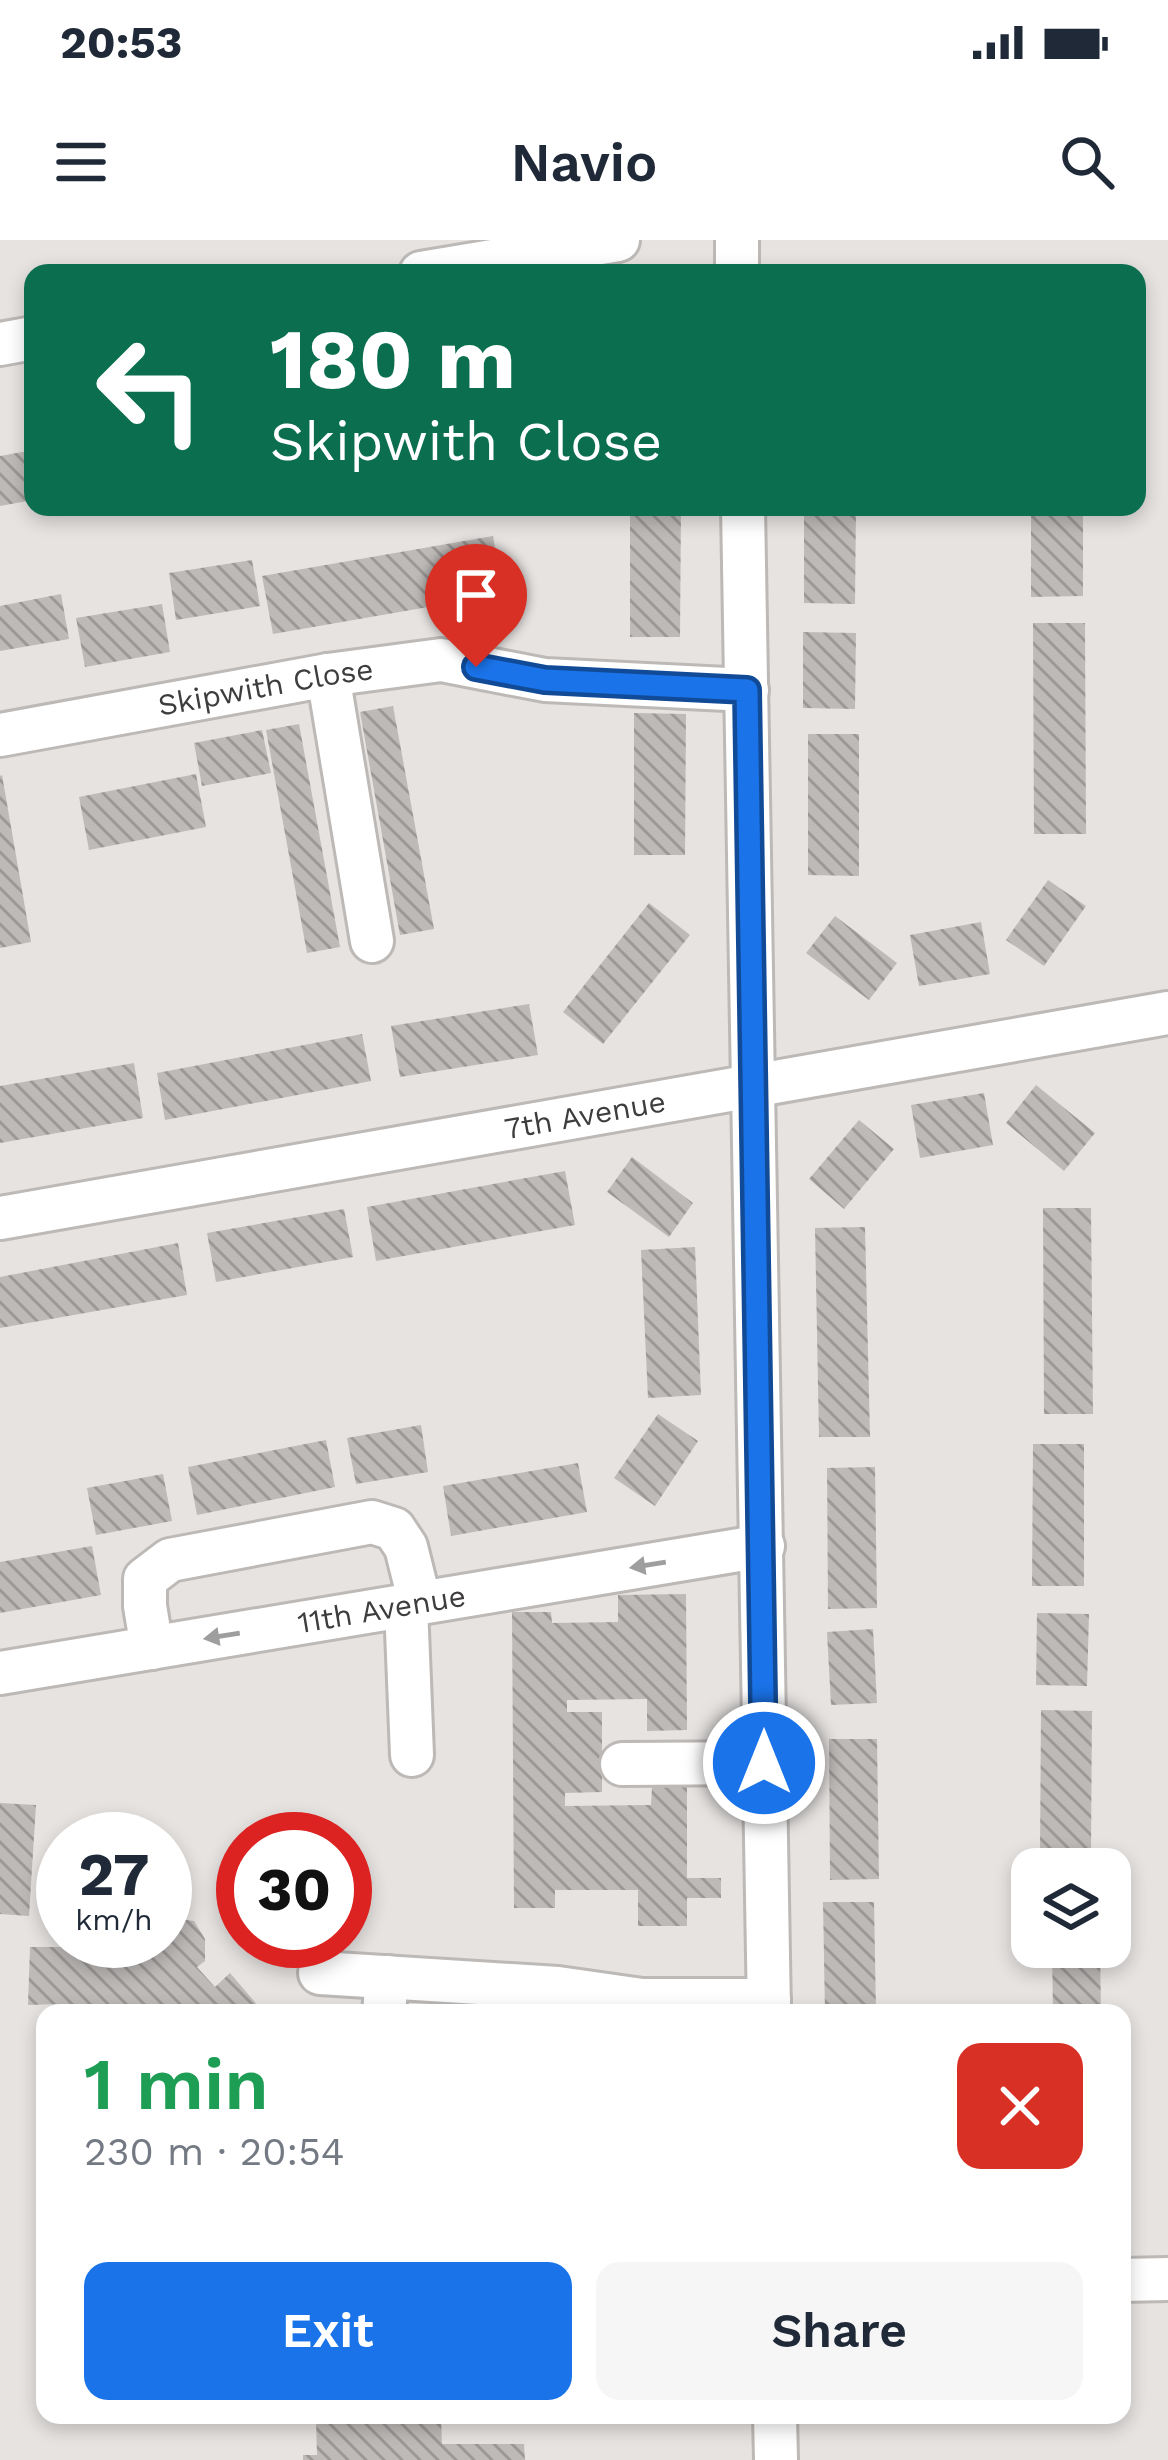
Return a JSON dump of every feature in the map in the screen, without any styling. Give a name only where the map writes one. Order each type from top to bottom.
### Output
[{"type":"street","points":[[475,264],[618,240]]},
{"type":"street","points":[[743,516],[769,2004]]},
{"type":"street","name":"Skipwith Close","points":[[0,735],[328,675],[441,660],[545,680],[747,690]]},
{"type":"street","points":[[328,675],[372,941]]},
{"type":"street","name":"7th Avenue","points":[[0,1218],[1168,1012]]},
{"type":"street","points":[[152,1648],[145,1579],[170,1560],[372,1522],[394,1529],[406,1547],[413,1604],[412,1755]]},
{"type":"street","name":"11th Avenue","points":[[0,1673],[763,1546]]},
{"type":"street","points":[[622,1764],[764,1763]]},
{"type":"street","points":[[320,1973],[386,1995],[558,1988],[642,2000],[727,2004]]},
{"type":"street","points":[[1131,2280],[1168,2279]]},
{"type":"street","points":[[775,2424],[776,2460]]},
{"type":"building","points":[[24,452],[24,502],[0,506],[0,456]]},
{"type":"building","points":[[630,516],[681,516],[680,637],[630,637]]},
{"type":"building","points":[[804,516],[856,516],[855,604],[804,603]]},
{"type":"building","points":[[1031,516],[1083,516],[1083,596],[1031,597]]},
{"type":"building","points":[[493,536],[503,594],[273,634],[262,576]]},
{"type":"building","points":[[252,560],[260,606],[176,620],[169,573]]},
{"type":"building","points":[[61,594],[69,639],[0,651],[0,606]]},
{"type":"building","points":[[162,604],[170,652],[85,667],[76,618]]},
{"type":"building","points":[[1033,623],[1085,623],[1086,834],[1034,834]]},
{"type":"building","points":[[803,632],[856,633],[855,709],[803,708]]},
{"type":"building","points":[[393,706],[434,929],[400,935],[360,712]]},
{"type":"building","points":[[634,713],[686,714],[685,855],[634,855]]},
{"type":"building","points":[[299,724],[340,947],[307,953],[266,730]]},
{"type":"building","points":[[262,730],[271,773],[202,786],[194,743]]},
{"type":"building","points":[[808,734],[859,734],[859,876],[808,875]]},
{"type":"building","points":[[196,774],[206,827],[89,850],[79,797]]},
{"type":"building","points":[[0,776],[31,942],[0,948]]},
{"type":"building","points":[[1048,880],[1086,906],[1044,966],[1006,940]]},
{"type":"building","points":[[649,903],[690,935],[603,1044],[563,1012]]},
{"type":"building","points":[[835,916],[897,963],[869,1000],[806,953]]},
{"type":"building","points":[[981,922],[990,974],[919,986],[910,935]]},
{"type":"building","points":[[529,1004],[538,1055],[400,1077],[391,1026]]},
{"type":"building","points":[[362,1034],[371,1081],[165,1120],[157,1073]]},
{"type":"building","points":[[134,1063],[143,1118],[0,1143],[0,1086]]},
{"type":"building","points":[[1036,1085],[1095,1133],[1064,1171],[1006,1123]]},
{"type":"building","points":[[984,1093],[993,1145],[920,1158],[911,1105]]},
{"type":"building","points":[[859,1120],[894,1149],[844,1209],[809,1179]]},
{"type":"building","points":[[632,1157],[693,1203],[669,1237],[607,1192]]},
{"type":"building","points":[[565,1171],[575,1225],[376,1261],[367,1207]]},
{"type":"building","points":[[1043,1208],[1091,1208],[1093,1414],[1044,1414]]},
{"type":"building","points":[[344,1209],[353,1257],[216,1282],[207,1233]]},
{"type":"building","points":[[865,1227],[870,1437],[819,1437],[815,1228]]},
{"type":"building","points":[[178,1243],[187,1295],[0,1328],[0,1277]]},
{"type":"building","points":[[695,1247],[701,1395],[648,1398],[641,1250]]},
{"type":"building","points":[[658,1414],[698,1441],[655,1506],[614,1478]]},
{"type":"building","points":[[421,1425],[428,1472],[356,1484],[347,1438]]},
{"type":"building","points":[[326,1440],[335,1487],[197,1515],[188,1467]]},
{"type":"building","points":[[1033,1444],[1084,1444],[1084,1586],[1032,1586]]},
{"type":"building","points":[[578,1463],[587,1512],[451,1536],[443,1486]]},
{"type":"building","points":[[875,1467],[877,1608],[828,1609],[827,1468]]},
{"type":"building","points":[[163,1474],[172,1521],[96,1535],[87,1488]]},
{"type":"building","points":[[92,1546],[101,1595],[0,1613],[0,1562]]},
{"type":"building","points":[[686,1594],[687,1730],[647,1731],[647,1699],[567,1700],[567,1712],[602,1712],[602,1792],[565,1793],[565,1806],[651,1805],[652,1787],[687,1787],[687,1878],[721,1878],[721,1898],[687,1898],[687,1926],[638,1926],[638,1890],[555,1890],[555,1908],[514,1908],[512,1612],[551,1612],[552,1623],[618,1622],[618,1595]]},
{"type":"building","points":[[1037,1613],[1089,1614],[1087,1686],[1036,1685]]},
{"type":"building","points":[[873,1629],[877,1703],[831,1705],[827,1632]]},
{"type":"building","points":[[1041,1710],[1092,1711],[1091,1848],[1040,1848]]},
{"type":"building","points":[[829,1739],[877,1739],[879,1879],[830,1880]]},
{"type":"building","points":[[0,1803],[36,1805],[29,1916],[0,1914]]},
{"type":"building","points":[[823,1902],[874,1902],[876,2004],[825,2004]]},
{"type":"building","points":[[194,1921],[205,1939],[205,1961],[197,1967],[215,1987],[230,1973],[256,2004],[28,2005],[30,1947],[36,1947],[36,1968],[192,1968]]},
{"type":"building","points":[[1052,1968],[1100,1968],[1101,2004],[1053,2004]]},
{"type":"building","points":[[316,2424],[441,2424],[442,2444],[524,2444],[525,2460],[303,2460],[303,2455],[317,2455]]},
{"type":"route","points":[[476,667],[545,680],[747,690],[764,1763]]}]
